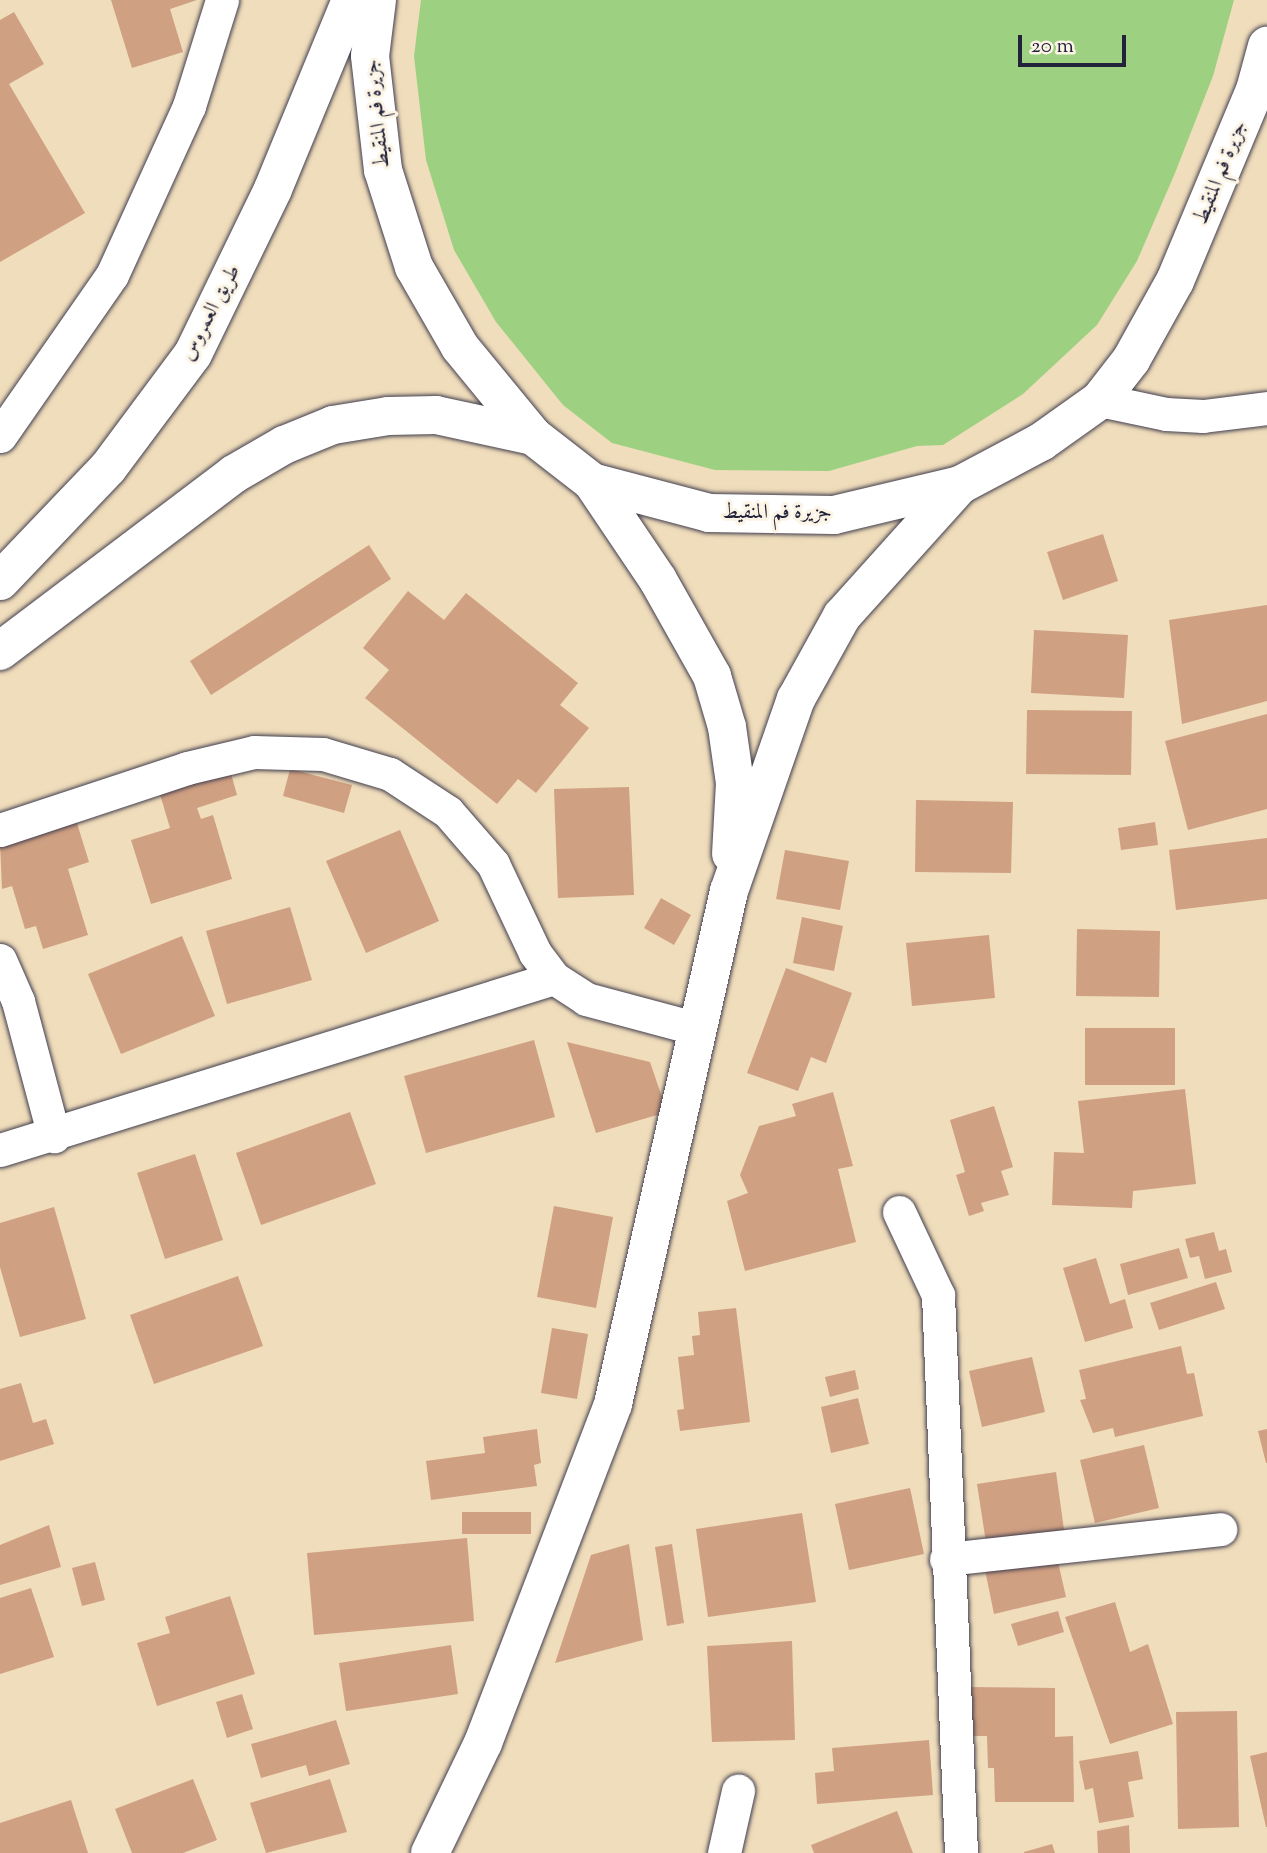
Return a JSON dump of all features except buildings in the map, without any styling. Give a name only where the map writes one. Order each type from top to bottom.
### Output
[{"type":"main road","name":"طريق العمروس","points":[[0,581],[108,468],[193,354],[273,189],[351,0]]},
{"type":"main road","name":"جزيرة فم المنقيط","points":[[377,0],[370,57],[383,170],[414,267],[460,347],[533,436],[592,482],[709,513],[834,514],[960,485],[1041,442],[1100,400],[1131,360],[1175,281],[1255,90],[1267,46]]},
{"type":"main road","points":[[0,651],[234,474],[284,445],[333,425],[388,415],[436,415],[533,436]]},
{"type":"main road","points":[[592,482],[658,580],[712,676],[727,727],[735,783],[729,891]]},
{"type":"main road","points":[[430,1853],[483,1743],[613,1404],[729,891],[796,699],[820,652],[871,579],[960,485]]},
{"type":"street","points":[[3,428],[111,275],[189,106],[222,0]]},
{"type":"street","points":[[1100,400],[1166,414],[1203,416],[1267,408]]},
{"type":"street","points":[[0,830],[187,768],[241,755],[323,754],[390,774],[448,812],[493,864],[535,953],[554,978],[586,999],[698,1029]]},
{"type":"street","points":[[0,960],[18,1001],[54,1136]]},
{"type":"street","points":[[0,1150],[54,1136],[554,978]]},
{"type":"street","points":[[899,1212],[938,1295],[946,1559],[961,1853]]},
{"type":"street","points":[[946,1559],[1220,1529]]},
{"type":"street","points":[[724,1853],[738,1791]]},
{"type":"green space","points":[[421,0],[1234,0],[1213,76],[1175,173],[1137,261],[1097,325],[1023,394],[943,445],[917,446],[829,471],[715,470],[612,443],[563,405],[496,322],[454,250],[426,160],[414,56]]}]
